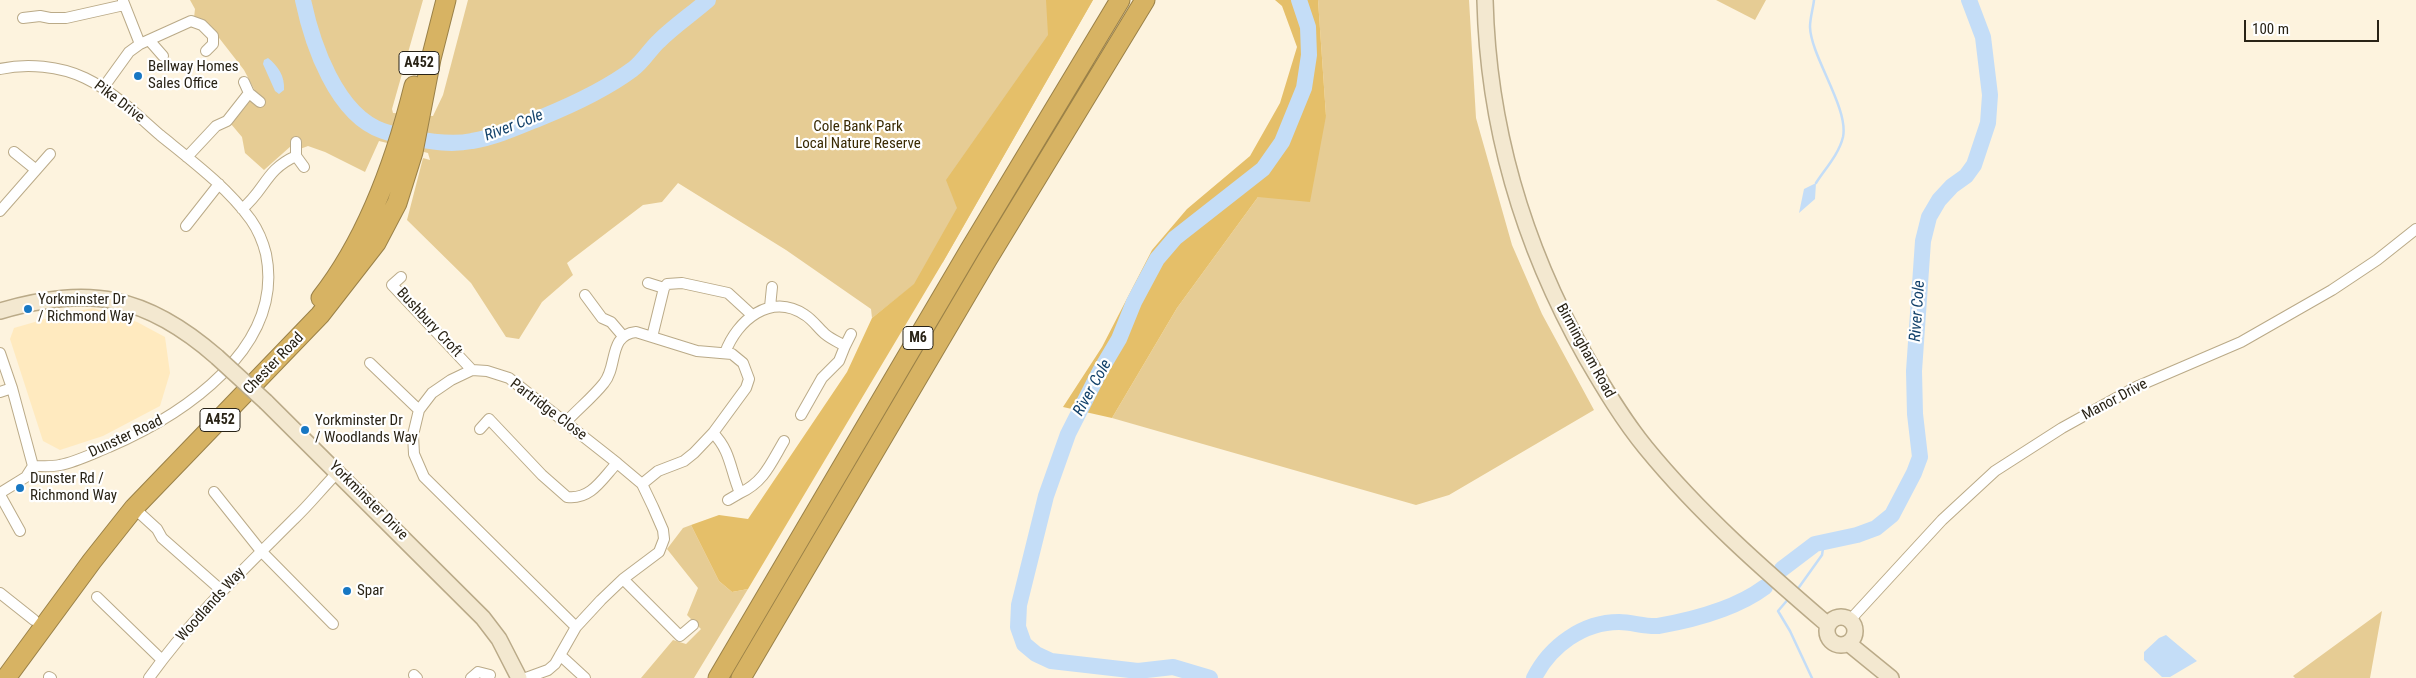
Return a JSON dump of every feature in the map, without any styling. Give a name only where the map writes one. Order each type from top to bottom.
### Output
[{"type":"highway","name":"Chester Road","points":[[416,103],[435,0]]},
{"type":"highway","name":"Chester Road","points":[[6,678],[92,561],[134,508],[276,363],[349,280],[376,244],[402,188],[404,151],[446,0]]},
{"type":"highway","name":"M6","points":[[718,678],[969,251],[1120,0]]},
{"type":"highway","name":"M6","points":[[742,678],[987,260],[1145,0]]},
{"type":"highway","name":"Chester Road","points":[[0,666],[34,620],[114,521],[291,333],[325,292],[350,252],[404,151]]},
{"type":"main road","name":"Birmingham Road","points":[[1485,0],[1496,111],[1506,161],[1528,233],[1548,283],[1570,328],[1622,416],[1646,448],[1692,500],[1745,551],[1828,625]]},
{"type":"main road","name":"Yorkminster Drive","points":[[0,311],[34,301],[58,298],[102,298],[128,304],[155,314],[182,328],[218,357],[339,472],[483,618],[499,639],[519,678]]},
{"type":"main road","points":[[1837,618],[1850,620],[1855,633],[1848,643],[1843,645],[1833,643],[1828,636],[1828,625],[1837,618]]},
{"type":"main road","points":[[1848,643],[1891,678]]},
{"type":"street","points":[[24,18],[40,16],[66,18],[124,3],[144,42],[163,56]]},
{"type":"street","points":[[103,88],[128,52],[144,42],[191,21],[202,25],[213,36],[213,44],[206,51]]},
{"type":"street","name":"Pike Drive","points":[[0,69],[34,66],[84,77],[129,106],[219,184],[242,209],[261,238],[268,269],[268,281],[264,306],[256,331],[241,354],[219,377]]},
{"type":"street","points":[[244,82],[250,93],[260,102]]},
{"type":"street","points":[[187,157],[216,126],[227,121],[250,93]]},
{"type":"street","points":[[296,142],[296,156],[304,167]]},
{"type":"street","points":[[14,152],[35,169]]},
{"type":"street","points":[[0,211],[50,154]]},
{"type":"street","points":[[242,209],[258,195],[271,171],[281,162],[296,156]]},
{"type":"street","points":[[186,226],[219,184]]},
{"type":"street","name":"Manor Drive","points":[[1850,620],[1942,520],[1995,471],[2062,428],[2136,387],[2250,338],[2332,290],[2377,260],[2416,229]]},
{"type":"street","name":"Bushbury Croft","points":[[400,277],[392,285],[472,370]]},
{"type":"street","points":[[648,283],[664,288]]},
{"type":"street","points":[[652,336],[664,288],[667,284],[682,283],[728,293],[752,315]]},
{"type":"street","points":[[770,306],[769,298],[772,287]]},
{"type":"street","points":[[585,295],[602,318],[611,322],[623,336]]},
{"type":"street","points":[[725,353],[731,336],[752,315],[770,306],[796,310],[807,316],[826,335],[845,346]]},
{"type":"street","points":[[566,422],[605,382],[617,344],[623,336],[636,332],[697,351],[725,353],[740,358],[746,368],[749,379],[746,388],[713,433],[684,461],[658,471],[642,484]]},
{"type":"street","points":[[801,415],[822,378],[839,361],[851,334]]},
{"type":"street","points":[[0,353],[33,456],[33,466],[26,477],[0,494],[20,531]]},
{"type":"street","points":[[370,363],[419,410]]},
{"type":"street","points":[[472,370],[432,393],[419,410],[413,435],[414,454],[424,477],[576,627]]},
{"type":"street","name":"Partridge Close","points":[[472,370],[486,371],[509,378],[642,484],[663,530],[664,539],[659,552],[623,579]]},
{"type":"street","name":"Dunster Road","points":[[33,466],[60,465],[136,435],[182,409],[219,377]]},
{"type":"street","points":[[0,392],[12,388]]},
{"type":"street","points":[[480,429],[489,419],[542,475],[567,498],[581,498],[588,494],[617,463]]},
{"type":"street","points":[[713,433],[727,452],[731,472],[740,494]]},
{"type":"street","points":[[728,500],[754,486],[760,480],[784,441]]},
{"type":"street","name":"Woodlands Way","points":[[150,678],[162,660],[221,590],[339,472]]},
{"type":"street","points":[[214,492],[261,552],[333,624]]},
{"type":"street","points":[[134,508],[157,529],[162,538],[221,590]]},
{"type":"street","points":[[526,678],[548,670],[560,655],[576,627],[623,579],[680,636],[693,625]]},
{"type":"street","points":[[0,594],[34,620]]},
{"type":"street","points":[[97,597],[162,660]]},
{"type":"street","points":[[560,655],[585,678]]},
{"type":"street","points":[[472,678],[478,672],[490,674]]},
{"type":"shaded area","points":[[1046,0],[1093,0],[943,262],[748,589],[732,592],[719,581],[691,525],[719,515],[748,519],[847,372],[872,318],[914,284],[957,208],[946,180],[1048,35]]},
{"type":"shaded area","points":[[1275,0],[1318,0],[1326,116],[1310,202],[1258,197],[1177,308],[1112,418],[1063,407],[1102,347],[1152,250],[1187,209],[1250,156],[1280,103],[1297,47],[1282,6]]},
{"type":"shaded area","points":[[93,308],[137,322],[165,337],[170,373],[160,406],[103,436],[60,450],[43,441],[10,339],[14,328],[59,315]]},
{"type":"green space","name":"Cole Bank Park Local Nature Reserve","points":[[190,0],[423,0],[392,109],[393,113],[433,116],[443,95],[468,0],[1093,0],[943,262],[872,318],[871,309],[786,250],[678,183],[662,202],[643,205],[567,263],[573,275],[542,302],[519,339],[506,337],[471,283],[407,220],[423,158],[430,160],[428,153],[379,141],[365,172],[325,152],[308,146],[300,149],[298,137],[293,139],[291,146],[264,170],[245,153],[242,137],[231,124],[255,91],[244,70],[209,25],[203,20],[194,18],[195,9]]},
{"type":"green space","points":[[1318,0],[1469,0],[1476,118],[1512,245],[1542,314],[1594,410],[1449,495],[1416,505],[1112,418],[1177,308],[1258,197],[1326,116]]},
{"type":"green space","points":[[1716,0],[1766,0],[1755,20]]},
{"type":"green space","points":[[691,525],[719,581],[732,592],[748,589],[694,678],[641,678],[673,640],[686,644],[701,629],[687,615],[698,588],[667,549],[683,528]]},
{"type":"green space","points":[[2382,611],[2370,678],[2295,678],[2293,676]]},
{"type":"water","points":[[268,58],[275,64],[282,76],[284,90],[279,94],[275,91],[263,64],[264,60]]},
{"type":"water","points":[[1816,183],[1815,199],[1799,213],[1804,189]]},
{"type":"water","points":[[2166,635],[2197,661],[2170,677],[2162,677],[2144,660],[2144,652],[2159,638]]},
{"type":"waterway","name":"River Cole","points":[[303,0],[320,56],[339,94],[352,110],[366,123],[383,131],[434,142],[450,143],[481,139],[507,131],[564,108],[600,90],[637,66],[656,44],[708,0]]},
{"type":"waterway","name":"River Cole","points":[[1210,678],[1173,667],[1138,671],[1051,661],[1036,654],[1024,644],[1018,627],[1019,605],[1046,496],[1068,434],[1100,371],[1119,339],[1134,302],[1157,259],[1175,238],[1263,169],[1282,142],[1304,88],[1309,55],[1308,27],[1299,0]]},
{"type":"waterway","points":[[1814,0],[1810,24],[1812,39],[1841,112],[1843,125],[1841,143],[1816,183]]},
{"type":"waterway","name":"River Cole","points":[[1782,569],[1815,544],[1857,535],[1876,528],[1892,515],[1914,473],[1920,457],[1915,414],[1914,371],[1923,241],[1929,217],[1939,200],[1952,186],[1966,176],[1974,165],[1988,123],[1990,95],[1983,37],[1969,0]]},
{"type":"waterway","points":[[1797,590],[1822,555],[1824,542]]},
{"type":"waterway","name":"River Cole","points":[[1534,678],[1541,666],[1558,646],[1581,631],[1593,626],[1619,622],[1658,626],[1685,620],[1728,607],[1765,587]]},
{"type":"waterway","points":[[1790,597],[1778,611],[1790,631],[1812,678]]},
{"type":"place","name":"Bellway Homes Sales Office","points":[[138,76]]},
{"type":"place","name":"Yorkminster Dr / Richmond Way","points":[[28,309]]},
{"type":"place","name":"Yorkminster Dr / Woodlands Way","points":[[305,430]]},
{"type":"place","name":"Dunster Rd / Richmond Way","points":[[20,488]]},
{"type":"place","name":"Spar","points":[[347,591]]}]
